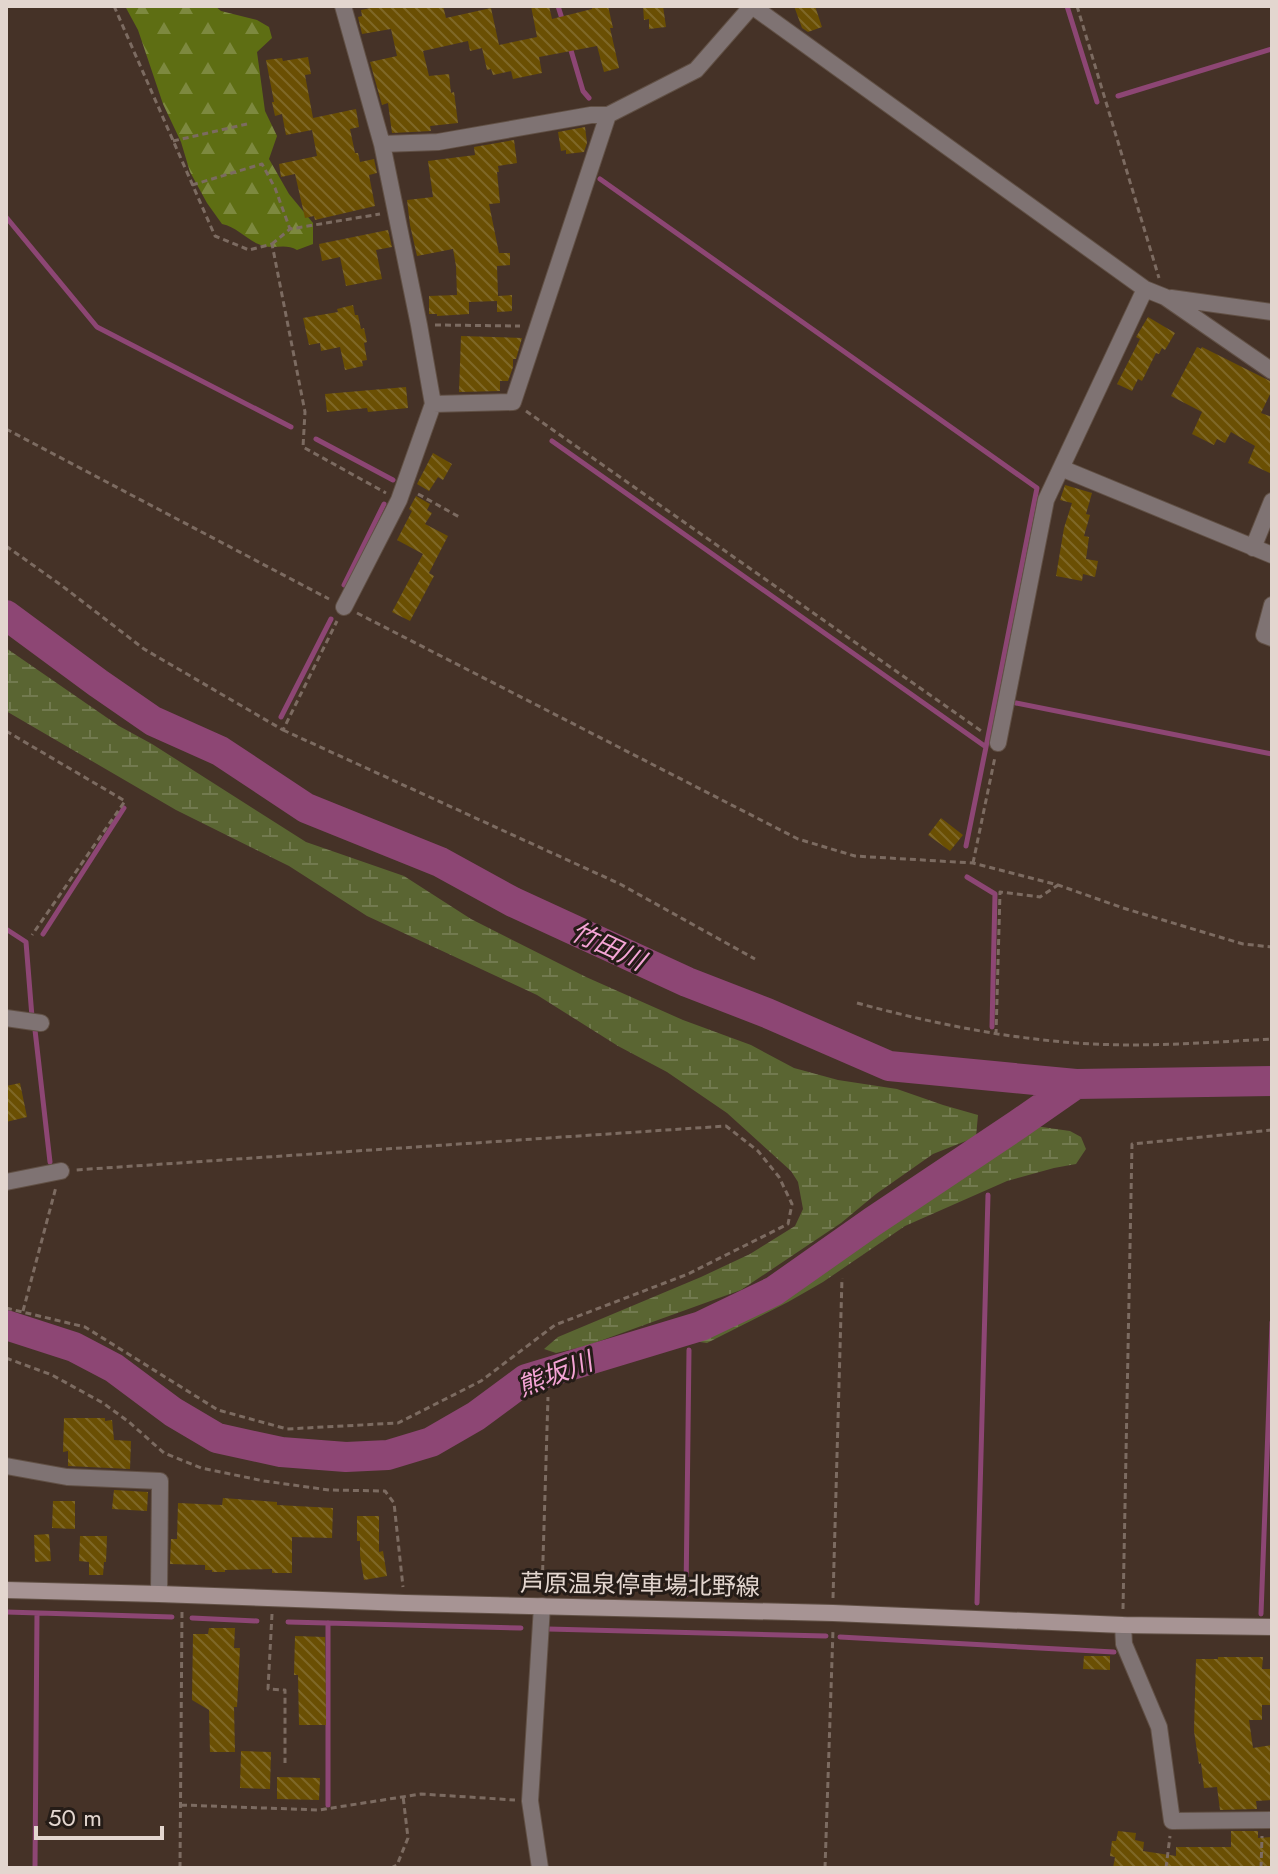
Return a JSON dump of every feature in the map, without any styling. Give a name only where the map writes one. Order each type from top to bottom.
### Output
[{"type":"main road","name":"芦原温泉停車場北野線","points":[[6,1590],[1272,1627]]},
{"type":"street","points":[[343,6],[382,144],[433,404],[402,494],[344,607]]},
{"type":"street","points":[[382,144],[438,142],[591,115],[608,115],[696,70],[752,6],[1145,289],[1165,297],[1272,371]]},
{"type":"street","points":[[433,404],[513,402],[608,115]]},
{"type":"street","points":[[998,743],[1046,500],[1145,289]]},
{"type":"street","points":[[1165,297],[1272,312]]},
{"type":"street","points":[[1061,468],[1272,555]]},
{"type":"street","points":[[1253,548],[1272,501]]},
{"type":"street","points":[[1272,605],[1264,635],[1272,638]]},
{"type":"street","points":[[6,1018],[41,1023]]},
{"type":"street","points":[[6,1182],[61,1171]]},
{"type":"street","points":[[6,1466],[67,1477],[160,1481],[159,1594]]},
{"type":"street","points":[[540,1868],[530,1801],[542,1606]]},
{"type":"street","points":[[1123,1625],[1124,1644],[1159,1727],[1172,1821],[1267,1820]]},
{"type":"path","points":[[114,6],[215,236],[249,250],[272,244],[290,229],[395,212]]},
{"type":"path","points":[[1077,6],[1165,297]]},
{"type":"path","points":[[173,141],[247,124]]},
{"type":"path","points":[[192,185],[262,164],[275,188],[290,229]]},
{"type":"path","points":[[272,244],[305,412],[303,447],[461,518]]},
{"type":"path","points":[[419,325],[540,326]]},
{"type":"path","points":[[513,402],[998,743],[973,863]]},
{"type":"path","points":[[6,429],[344,607],[798,839],[855,856],[973,863],[1058,885],[1243,944],[1272,947]]},
{"type":"path","points":[[6,546],[144,649],[283,730],[620,884],[755,959]]},
{"type":"path","points":[[283,730],[344,607]]},
{"type":"path","points":[[6,731],[125,801],[32,935]]},
{"type":"path","points":[[996,1035],[1000,892],[1040,897],[1058,885]]},
{"type":"path","points":[[857,1003],[924,1021],[996,1035],[1094,1044],[1154,1045],[1272,1039]]},
{"type":"path","points":[[6,1308],[85,1327],[218,1410],[287,1429],[398,1423],[481,1381],[555,1325],[688,1274],[788,1224],[792,1204],[779,1177],[758,1151],[726,1126],[61,1171],[23,1311]]},
{"type":"path","points":[[1123,1625],[1132,1144],[1272,1130]]},
{"type":"path","points":[[825,1868],[842,1278]]},
{"type":"path","points":[[6,1358],[52,1375],[103,1403],[164,1453],[201,1468],[329,1490],[385,1491],[394,1503],[405,1603]]},
{"type":"path","points":[[542,1606],[548,1397]]},
{"type":"path","points":[[180,1868],[183,1595]]},
{"type":"path","points":[[273,1598],[268,1689],[285,1690],[285,1763]]},
{"type":"path","points":[[181,1805],[319,1810],[421,1794],[530,1801]]},
{"type":"path","points":[[391,1868],[397,1865],[408,1838],[403,1796]]},
{"type":"path","points":[[1261,1868],[1267,1820]]},
{"type":"path","points":[[1166,1868],[1172,1821]]},
{"type":"green space","points":[[125,6],[215,6],[221,11],[257,20],[269,27],[272,38],[257,52],[265,111],[277,136],[269,159],[289,194],[313,223],[313,244],[297,250],[264,246],[222,224],[190,172],[138,30]]},
{"type":"green space","points":[[6,648],[119,726],[306,842],[404,876],[471,919],[586,977],[683,1020],[751,1045],[794,1068],[838,1080],[897,1089],[978,1115],[976,1137],[933,1154],[841,1223],[741,1290],[586,1346],[556,1353],[544,1349],[558,1337],[750,1254],[795,1226],[803,1209],[798,1182],[791,1171],[727,1113],[667,1072],[618,1046],[537,995],[367,916],[289,866],[176,810],[6,711]]},
{"type":"green space","points":[[1035,1126],[1070,1131],[1081,1137],[1086,1149],[1076,1164],[1007,1181],[905,1226],[788,1302],[707,1343],[693,1341],[695,1336],[710,1326],[752,1310],[809,1276],[908,1207],[962,1175],[1019,1133]]},
{"type":"building","points":[[380,6],[443,6],[446,18],[491,8],[499,45],[537,37],[531,6],[549,6],[552,19],[592,9],[592,6],[608,6],[619,68],[604,72],[597,46],[539,57],[542,73],[513,79],[511,71],[493,75],[491,69],[487,70],[482,48],[470,51],[468,41],[423,51],[429,76],[449,74],[458,123],[430,126],[431,131],[392,133],[388,103],[382,105],[370,62],[397,56],[391,29],[362,34],[358,17],[362,16],[361,10]]},
{"type":"building","points":[[643,6],[663,6],[666,27],[649,29],[649,19],[644,20]]},
{"type":"building","points":[[794,6],[815,6],[822,27],[808,32],[802,28]]},
{"type":"building","points":[[308,57],[311,74],[305,75],[313,118],[356,109],[359,127],[350,129],[360,162],[374,159],[377,173],[369,175],[375,206],[315,220],[314,216],[305,218],[295,174],[281,177],[279,164],[317,156],[312,130],[286,135],[282,114],[275,116],[266,60]]},
{"type":"building","points":[[585,127],[587,143],[584,152],[566,154],[566,150],[561,151],[558,132]]},
{"type":"building","points":[[514,140],[517,163],[498,166],[500,203],[489,204],[499,253],[510,253],[510,265],[497,266],[498,296],[512,295],[512,311],[497,312],[497,301],[469,302],[469,314],[429,314],[429,296],[457,295],[453,249],[417,256],[407,200],[433,197],[428,161],[475,155],[474,147]]},
{"type":"building","points":[[388,230],[392,247],[376,250],[382,279],[346,286],[340,257],[322,261],[319,244]]},
{"type":"building","points":[[353,305],[361,329],[364,328],[367,360],[362,361],[363,366],[345,370],[340,347],[321,351],[320,343],[309,345],[303,318],[338,312],[337,309]]},
{"type":"building","points":[[1148,317],[1175,333],[1165,350],[1162,348],[1159,354],[1156,353],[1142,381],[1138,379],[1132,391],[1117,384],[1140,339],[1136,337]]},
{"type":"building","points":[[461,336],[522,338],[508,381],[500,381],[500,391],[459,392]]},
{"type":"building","points":[[1197,347],[1272,382],[1272,390],[1261,413],[1272,417],[1272,474],[1248,463],[1255,446],[1231,432],[1225,443],[1217,439],[1214,445],[1192,434],[1202,412],[1171,396]]},
{"type":"building","points":[[406,387],[408,408],[327,412],[325,394]]},
{"type":"building","points":[[433,453],[452,464],[443,480],[438,477],[429,491],[417,484]]},
{"type":"building","points":[[1065,485],[1092,493],[1084,536],[1089,537],[1086,559],[1098,561],[1095,577],[1083,574],[1082,581],[1056,576],[1064,528],[1072,503],[1060,500]]},
{"type":"building","points":[[416,496],[430,504],[427,510],[432,513],[425,524],[448,536],[429,573],[434,576],[410,621],[392,612],[423,554],[397,540]]},
{"type":"building","points":[[941,818],[963,835],[950,851],[928,835]]},
{"type":"building","points":[[20,1083],[27,1117],[6,1122],[6,1086]]},
{"type":"building","points":[[64,1418],[112,1420],[114,1440],[131,1441],[130,1469],[68,1466],[68,1451],[63,1452]]},
{"type":"building","points":[[114,1490],[148,1492],[147,1511],[112,1509]]},
{"type":"building","points":[[223,1498],[333,1508],[332,1538],[292,1537],[292,1573],[272,1573],[272,1569],[212,1572],[205,1570],[205,1565],[170,1564],[171,1539],[177,1539],[178,1503],[222,1505]]},
{"type":"building","points":[[53,1501],[75,1501],[75,1529],[52,1528]]},
{"type":"building","points":[[357,1516],[379,1516],[379,1552],[383,1551],[387,1576],[364,1580],[360,1541],[357,1541]]},
{"type":"building","points":[[49,1534],[51,1561],[35,1562],[34,1535]]},
{"type":"building","points":[[80,1536],[107,1536],[103,1575],[89,1575],[89,1562],[79,1561]]},
{"type":"building","points":[[209,1628],[235,1628],[234,1648],[240,1648],[237,1707],[234,1707],[235,1752],[210,1752],[209,1710],[192,1700],[193,1634],[208,1634]]},
{"type":"building","points":[[295,1636],[325,1637],[326,1725],[299,1725],[298,1675],[294,1675]]},
{"type":"building","points":[[1084,1656],[1110,1656],[1110,1670],[1083,1669]]},
{"type":"building","points":[[1263,1657],[1262,1669],[1272,1669],[1272,1705],[1262,1705],[1262,1720],[1249,1720],[1253,1748],[1272,1745],[1272,1800],[1256,1801],[1257,1809],[1220,1810],[1217,1787],[1204,1788],[1194,1731],[1196,1659]]},
{"type":"building","points":[[241,1751],[271,1752],[270,1789],[240,1788]]},
{"type":"building","points":[[277,1777],[320,1778],[319,1800],[277,1799]]},
{"type":"building","points":[[1118,1831],[1136,1833],[1135,1840],[1144,1842],[1143,1851],[1176,1856],[1176,1847],[1231,1847],[1231,1831],[1258,1831],[1258,1838],[1272,1837],[1272,1868],[1113,1868],[1115,1857],[1110,1856],[1112,1841],[1116,1841]]},
{"type":"waterway","points":[[558,6],[563,22]]},
{"type":"waterway","points":[[1067,6],[1097,102]]},
{"type":"waterway","points":[[570,47],[583,91],[589,98]]},
{"type":"waterway","points":[[1118,96],[1272,49]]},
{"type":"waterway","points":[[600,179],[1037,488],[986,747]]},
{"type":"waterway","points":[[6,217],[97,327],[291,427]]},
{"type":"waterway","points":[[316,439],[393,480]]},
{"type":"waterway","points":[[552,441],[986,747],[966,846]]},
{"type":"waterway","points":[[344,585],[384,504]]},
{"type":"waterway","name":"竹田川","points":[[6,615],[153,721],[220,751],[306,808],[440,862],[513,902],[687,982],[889,1066],[1076,1084],[1272,1081]]},
{"type":"waterway","points":[[281,717],[331,619]]},
{"type":"waterway","points":[[1016,703],[1272,754]]},
{"type":"waterway","points":[[43,934],[124,808]]},
{"type":"waterway","points":[[967,877],[995,894],[992,1027]]},
{"type":"waterway","points":[[6,929],[26,942],[32,1017]]},
{"type":"waterway","points":[[35,1030],[50,1162]]},
{"type":"waterway","name":"熊坂川","points":[[6,1325],[74,1347],[114,1368],[173,1412],[217,1438],[281,1452],[346,1457],[388,1455],[431,1442],[476,1416],[526,1379],[701,1326],[774,1291],[1076,1084]]},
{"type":"waterway","points":[[977,1603],[988,1195]]},
{"type":"waterway","points":[[1261,1614],[1272,1322]]},
{"type":"waterway","points":[[686,1595],[689,1350]]},
{"type":"waterway","points":[[6,1612],[172,1617]]},
{"type":"waterway","points":[[35,1868],[37,1613]]},
{"type":"waterway","points":[[192,1618],[257,1621]]},
{"type":"waterway","points":[[288,1622],[521,1628]]},
{"type":"waterway","points":[[328,1623],[328,1805]]},
{"type":"waterway","points":[[548,1629],[826,1636]]},
{"type":"waterway","points":[[840,1637],[1114,1652]]}]
